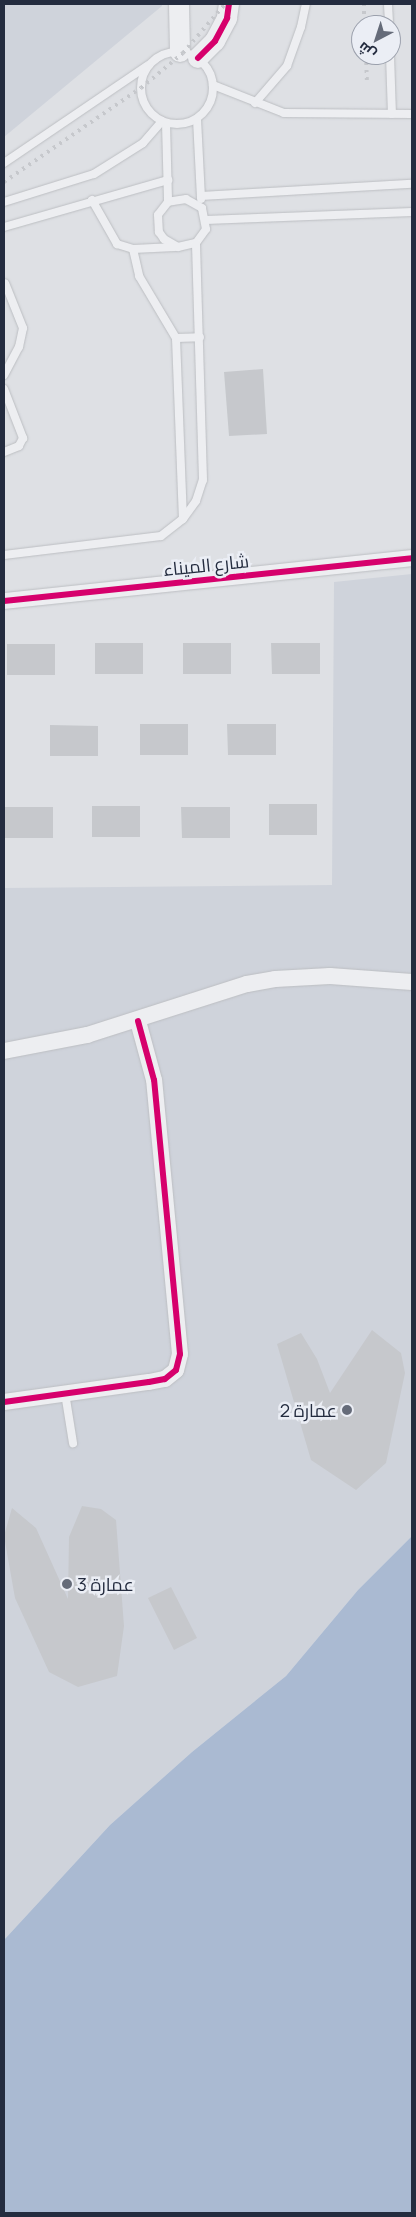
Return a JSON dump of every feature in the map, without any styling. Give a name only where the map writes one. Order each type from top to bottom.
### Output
[{"type":"street","points":[[179,4],[189,55],[216,41],[226,18],[229,4]]},
{"type":"street","name":"شارع الميناء","points":[[4,601],[412,558]]},
{"type":"street","points":[[4,1051],[61,1041],[138,1021],[247,984],[275,979],[330,976],[412,982]]},
{"type":"street","points":[[4,1402],[165,1379],[176,1370],[180,1354],[154,1080],[148,1047],[138,1021]]},
{"type":"lane","points":[[255,103],[287,66],[301,27],[306,4]]},
{"type":"lane","points":[[4,163],[151,62],[164,54],[189,55],[208,70],[214,85],[210,104],[197,119],[177,125],[164,122],[152,115],[141,94],[144,72],[151,62]]},
{"type":"lane","points":[[390,65],[392,114]]},
{"type":"lane","points":[[214,85],[284,113],[412,114]]},
{"type":"lane","points":[[92,200],[112,238],[124,248],[178,247],[196,243],[202,237],[206,220],[202,208],[197,119]]},
{"type":"lane","points":[[164,122],[168,202],[158,215],[157,224],[164,239],[178,247]]},
{"type":"lane","points":[[4,202],[94,174],[142,143],[164,122]]},
{"type":"lane","points":[[4,227],[92,200],[168,180]]},
{"type":"lane","points":[[201,196],[412,184]]},
{"type":"lane","points":[[168,202],[186,199],[202,208]]},
{"type":"lane","points":[[206,220],[412,212]]},
{"type":"lane","points":[[4,555],[160,536],[183,519],[196,501],[204,480],[196,243]]},
{"type":"lane","points":[[133,249],[139,276],[176,338],[183,519]]},
{"type":"lane","points":[[4,375],[19,347],[23,328],[5,283]]},
{"type":"lane","points":[[176,338],[200,337]]},
{"type":"lane","points":[[4,389],[23,438],[20,446],[4,452]]},
{"type":"lane","points":[[65,1394],[73,1443]]},
{"type":"shaded area","points":[[4,4],[162,4],[162,6],[4,137]]},
{"type":"shaded area","points":[[412,574],[412,1536],[358,1590],[286,1676],[192,1752],[110,1825],[4,1940],[4,888],[332,885],[334,582]]},
{"type":"water","points":[[412,1536],[412,2213],[4,2213],[4,1940],[110,1825],[192,1752],[286,1676],[358,1590]]},
{"type":"building","points":[[263,369],[267,434],[229,436],[224,372]]},
{"type":"building","points":[[95,643],[143,643],[143,674],[95,674]]},
{"type":"building","points":[[183,643],[231,643],[231,674],[183,674]]},
{"type":"building","points":[[271,643],[320,643],[320,674],[272,674]]},
{"type":"building","points":[[7,644],[55,644],[55,675],[7,675]]},
{"type":"building","points":[[140,724],[188,724],[188,755],[140,755]]},
{"type":"building","points":[[227,724],[276,724],[276,755],[228,755]]},
{"type":"building","points":[[50,725],[98,726],[98,756],[50,756]]},
{"type":"building","points":[[269,804],[317,804],[317,835],[269,835]]},
{"type":"building","points":[[92,806],[140,806],[140,837],[92,837]]},
{"type":"building","points":[[5,807],[53,807],[53,838],[5,838]]},
{"type":"building","points":[[181,807],[230,807],[230,838],[182,838]]},
{"type":"building","name":"عمارة 2","points":[[372,1330],[401,1353],[405,1373],[386,1463],[356,1490],[311,1460],[277,1344],[301,1333],[317,1359],[330,1393]]},
{"type":"building","name":"عمارة 3","points":[[82,1506],[101,1509],[116,1520],[124,1626],[117,1676],[78,1687],[49,1672],[15,1598],[4,1536],[12,1508],[36,1528],[68,1599],[69,1537]]},
{"type":"building","points":[[171,1587],[197,1638],[174,1650],[148,1598]]},
{"type":"railway","points":[[4,182],[141,88],[183,53],[225,4]]},
{"type":"railway","points":[[364,4],[364,15]]},
{"type":"railway","points":[[366,65],[367,84]]},
{"type":"cycle path","points":[[198,58],[215,41],[227,18],[229,4]]},
{"type":"cycle path","points":[[4,601],[412,558]]},
{"type":"cycle path","points":[[4,1402],[149,1382],[165,1379],[176,1370],[180,1354],[154,1080],[138,1021]]},
{"type":"place","name":"عمارة 2","points":[[347,1410]]},
{"type":"place","name":"عمارة 3","points":[[67,1584]]}]
